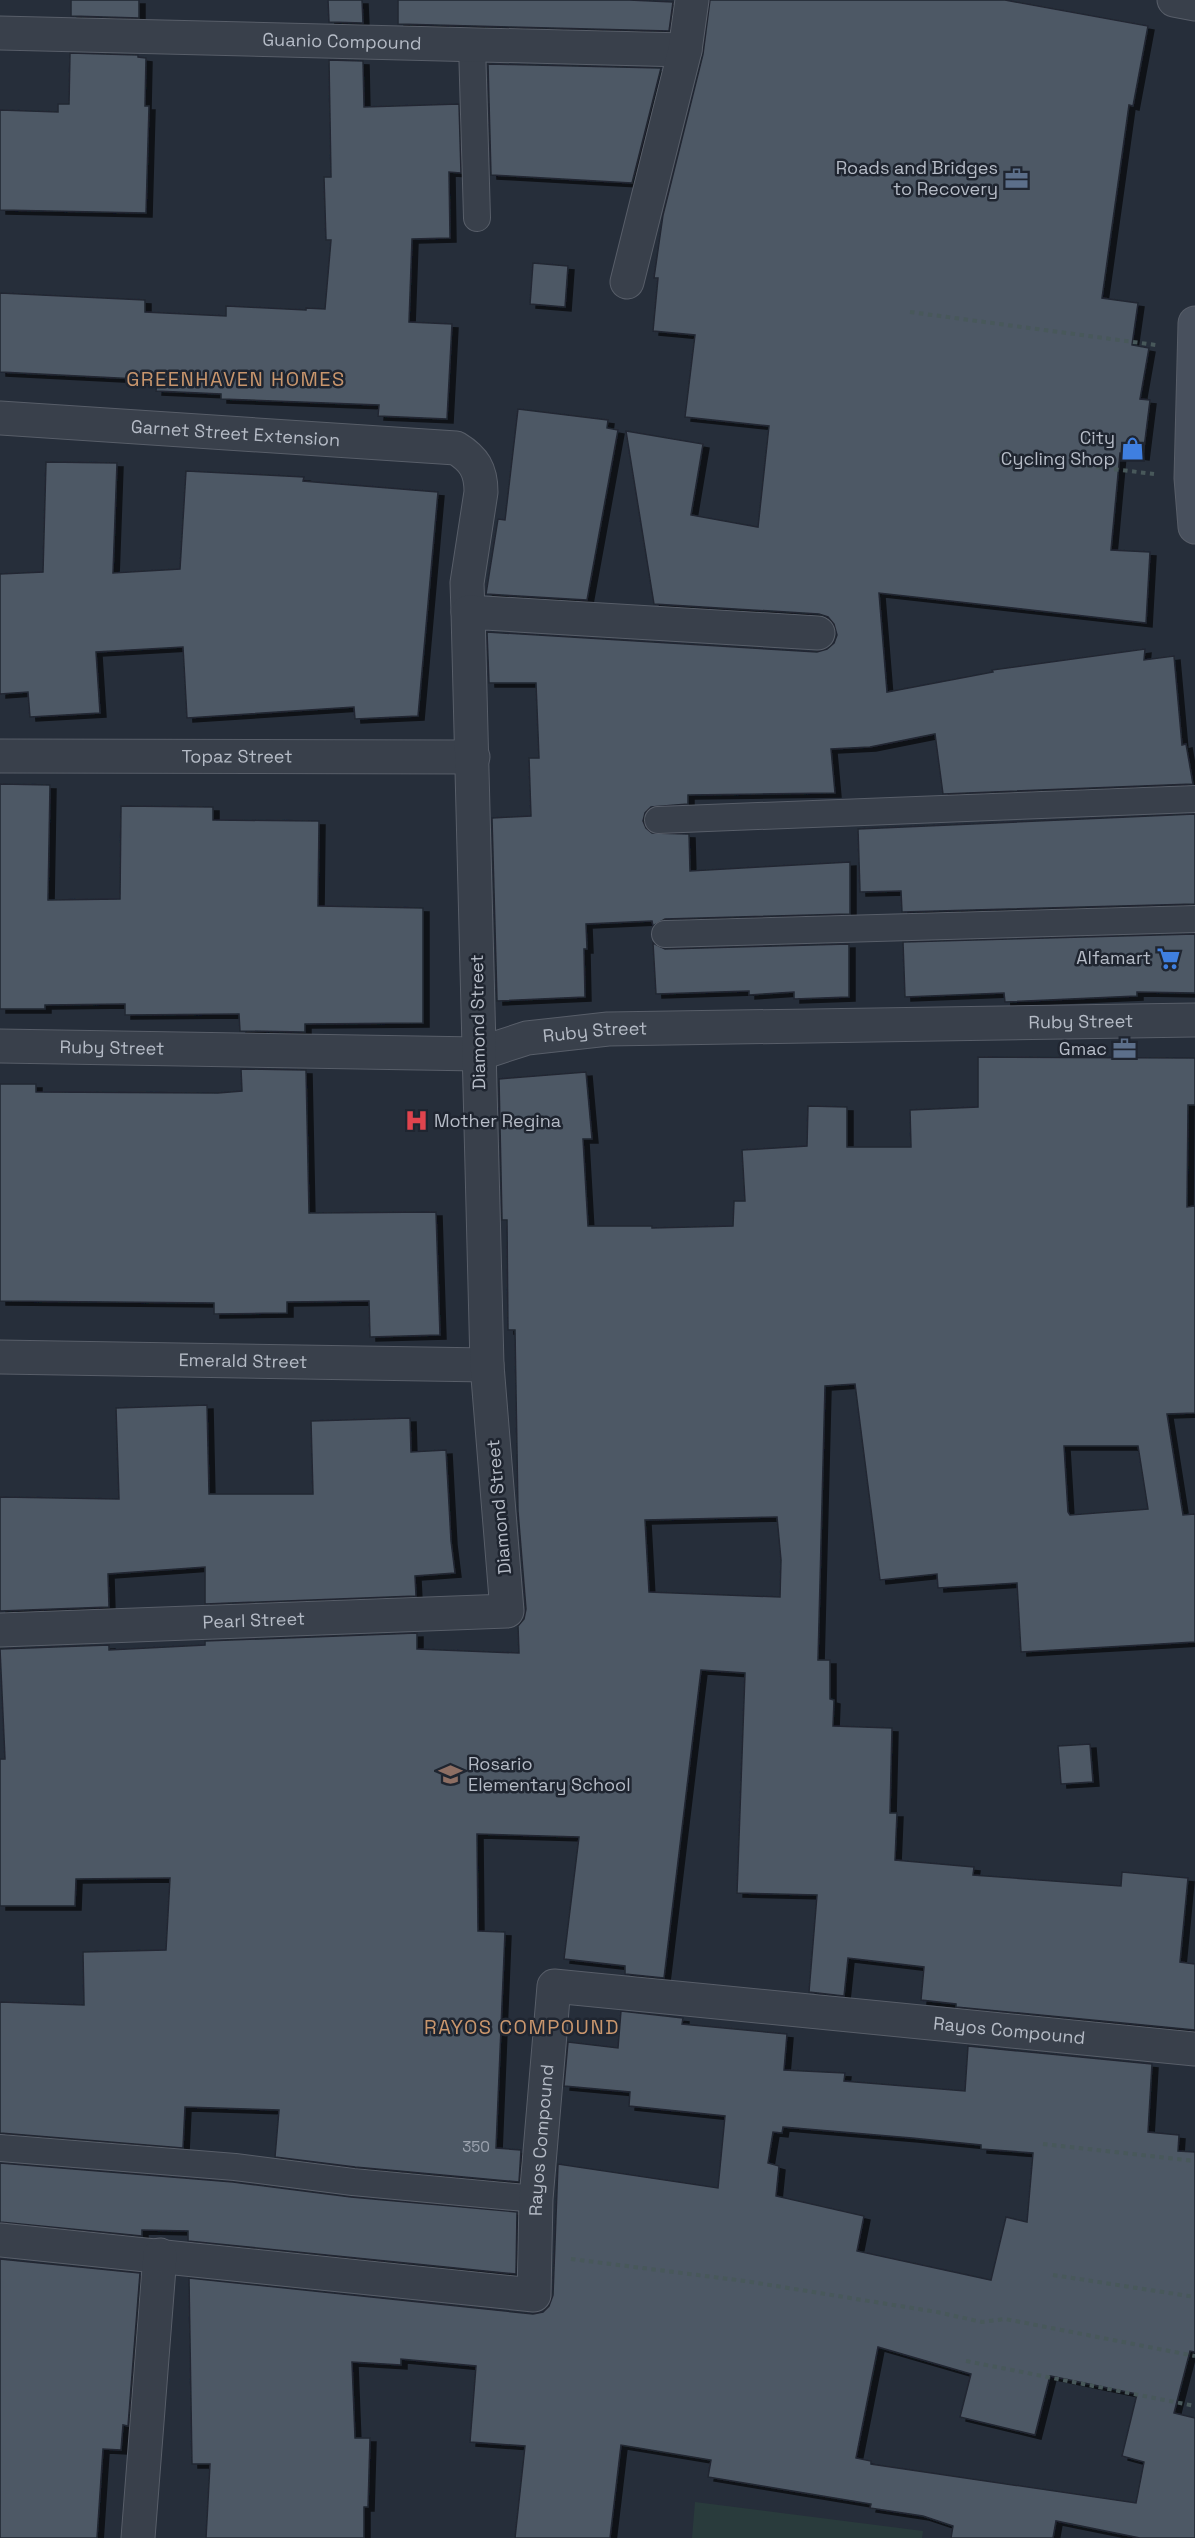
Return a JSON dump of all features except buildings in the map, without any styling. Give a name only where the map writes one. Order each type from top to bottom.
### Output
[{"type":"main road","points":[[1194,336],[1191,478],[1195,527]]},
{"type":"street","points":[[627,282],[685,50],[693,0]]},
{"type":"street","points":[[1174,0],[1195,4]]},
{"type":"street","name":"Guanio Compound","points":[[0,33],[685,50]]},
{"type":"street","name":"Garnet Street Extension","points":[[0,418],[443,446],[456,448],[469,456]]},
{"type":"street","name":"Diamond Street","points":[[469,456],[478,467],[482,492],[467,583],[487,1365],[507,1611]]},
{"type":"street","points":[[468,612],[818,633]]},
{"type":"street","name":"Topaz Street","points":[[0,756],[473,757]]},
{"type":"street","name":"Ruby Street","points":[[0,1046],[478,1054],[527,1038],[608,1029],[1195,1020]]},
{"type":"street","name":"Emerald Street","points":[[0,1357],[487,1365]]},
{"type":"street","name":"Pearl Street","points":[[0,1630],[507,1611]]},
{"type":"street","name":"Rayos Compound","points":[[0,2240],[534,2295],[536,2199],[554,1986],[1195,2049]]},
{"type":"street","points":[[138,2538],[160,2256]]},
{"type":"lane","points":[[471,45],[477,218]]},
{"type":"lane","points":[[658,820],[1195,800]]},
{"type":"lane","points":[[665,934],[1195,919]]},
{"type":"lane","points":[[0,2148],[235,2167],[353,2182],[536,2199]]},
{"type":"path","points":[[910,312],[1194,336]]},
{"type":"path","points":[[998,455],[1191,478]]},
{"type":"path","points":[[1043,2144],[1195,2161]]},
{"type":"path","points":[[561,2258],[745,2281],[937,2312],[981,2322],[1005,2319],[1195,2356]]},
{"type":"path","points":[[1053,2275],[1195,2297]]},
{"type":"path","points":[[966,2361],[1195,2406]]},
{"type":"shaded area","points":[[695,2502],[923,2531],[922,2538],[692,2538]]},
{"type":"place","name":"Roads and Bridges to Recovery","points":[[1016,178]]},
{"type":"place","name":"City Cycling Shop","points":[[1133,448]]},
{"type":"place","name":"Alfamart","points":[[1169,958]]},
{"type":"place","name":"Gmac","points":[[1125,1049]]},
{"type":"place","name":"Mother Regina","points":[[416,1121]]},
{"type":"place","name":"Rosario Elementary School","points":[[450,1774]]},
{"type":"district","name":"GREENHAVEN HOMES","points":[[236,379]]},
{"type":"district","name":"RAYOS COMPOUND","points":[[522,2027]]}]
